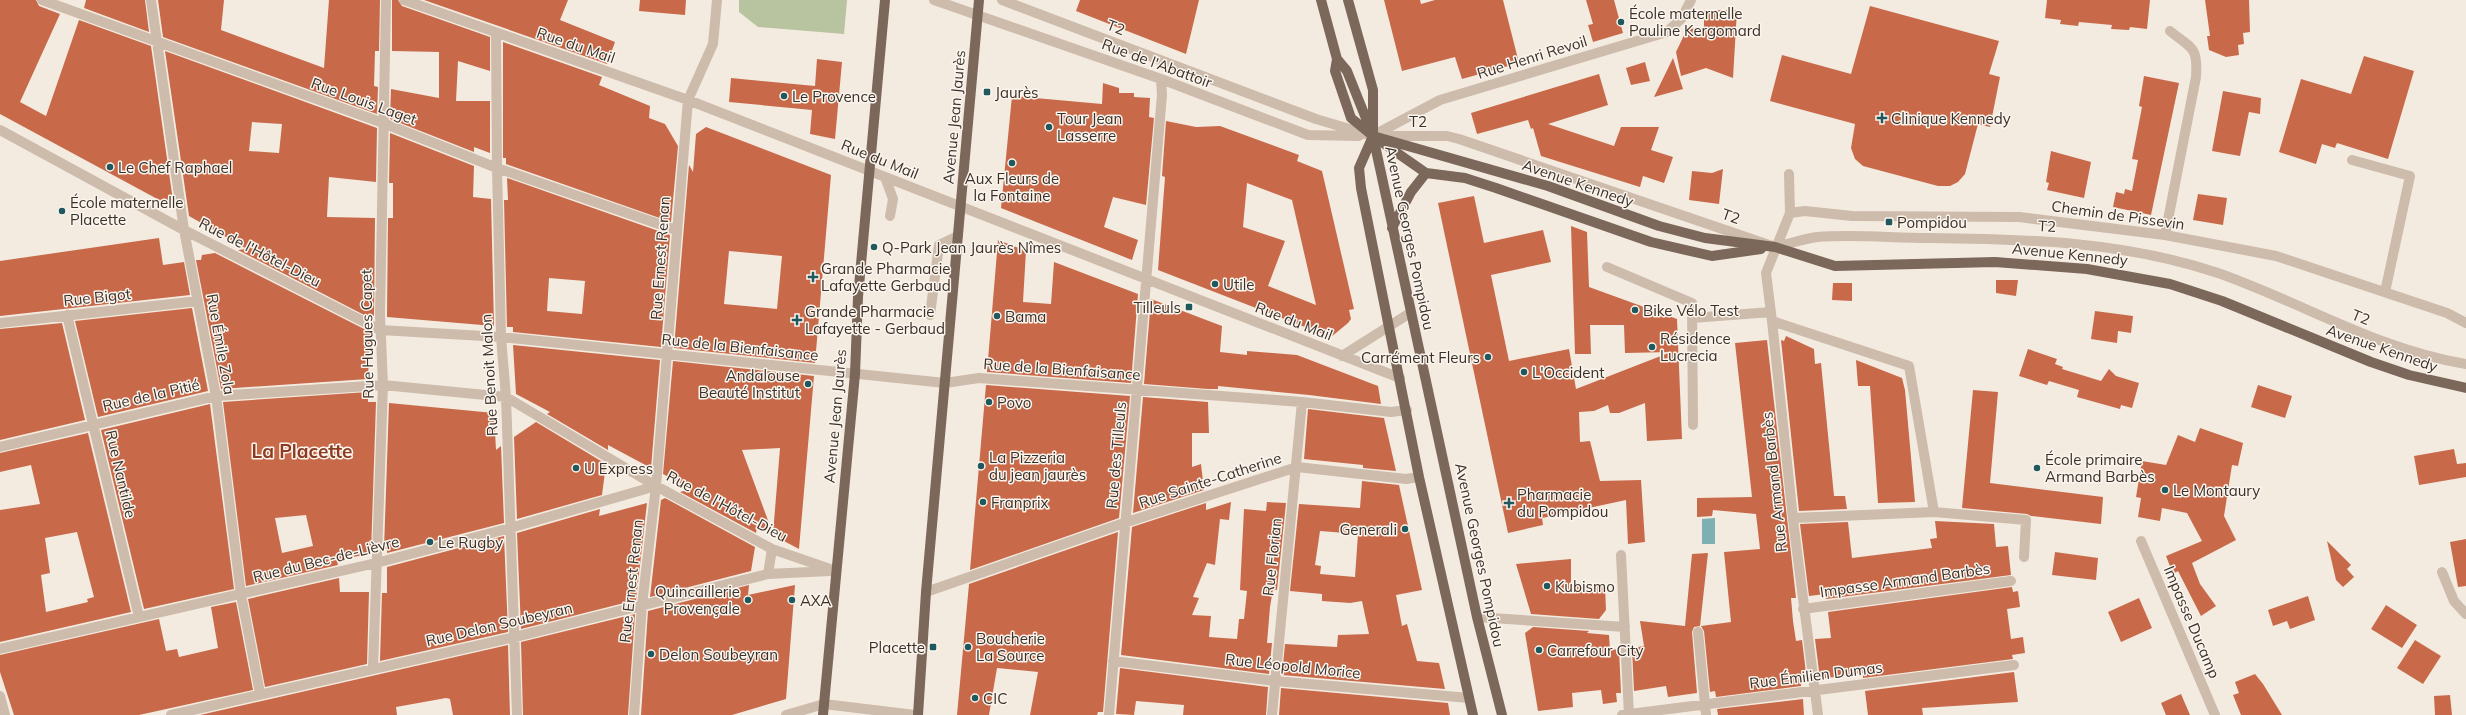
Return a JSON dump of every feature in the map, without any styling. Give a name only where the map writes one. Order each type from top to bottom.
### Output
[{"type":"main road","name":"Avenue Jean Jaurès","points":[[823,715],[855,374],[858,297],[885,0]]},
{"type":"main road","name":"Avenue Jean Jaurès","points":[[917,715],[926,592],[979,0]]},
{"type":"main road","points":[[1321,0],[1337,59],[1348,71],[1373,136],[1426,173],[1411,192],[1392,228]]},
{"type":"main road","points":[[1348,0],[1373,90],[1373,136]]},
{"type":"main road","name":"Avenue Georges Pompidou","points":[[1373,136],[1410,313],[1477,617],[1502,715]]},
{"type":"main road","name":"Avenue Georges Pompidou","points":[[1373,136],[1359,168],[1360,188],[1407,410],[1419,477],[1473,715]]},
{"type":"main road","name":"Avenue Kennedy","points":[[1373,136],[1548,186],[1659,226],[1705,238],[1775,247],[1835,266],[1995,262],[2087,268],[2170,284],[2222,301],[2319,342],[2409,375],[2466,388]]},
{"type":"main road","name":"Avenue Kennedy","points":[[1426,173],[1465,178],[1651,242],[1712,256],[1775,247]]},
{"type":"street","name":"Rue Louis Laget","points":[[42,0],[383,123],[497,168],[676,230]]},
{"type":"street","name":"Rue Émile Zola","points":[[151,0],[184,230],[216,396],[241,595],[260,693]]},
{"type":"street","name":"Rue Hugues Capet","points":[[373,668],[383,385],[380,330],[386,0]]},
{"type":"street","name":"Rue du Mail","points":[[404,0],[688,100],[1400,378]]},
{"type":"street","name":"Rue Ernest Renan","points":[[634,715],[642,605],[656,486],[676,230],[688,100],[713,44],[717,0]]},
{"type":"street","name":"Rue de l'Abattoir","points":[[934,0],[1161,79],[1308,135],[1373,136]]},
{"type":"street","name":"T2","points":[[1002,0],[1316,119],[1373,136],[1446,136],[1459,139],[1775,247],[1816,237],[1993,238],[2087,243],[2139,251],[2219,274],[2369,337],[2427,355],[2466,364]]},
{"type":"street","name":"Rue Henri Revoil","points":[[1373,136],[1440,100],[1667,32],[1682,18],[1691,0]]},
{"type":"street","points":[[2165,235],[2196,77],[2197,57],[2193,50],[2170,31]]},
{"type":"street","name":"Rue Benoit Malon","points":[[496,33],[497,168],[501,337],[506,397],[517,715]]},
{"type":"street","name":"Rue des Tilleuls","points":[[1109,715],[1124,523],[1162,95],[1161,79]]},
{"type":"street","name":"Rue de l'Hôtel-Dieu","points":[[0,130],[184,230],[380,330]]},
{"type":"street","points":[[2352,160],[2410,176],[2385,292]]},
{"type":"street","points":[[1775,247],[1790,212],[1789,174]]},
{"type":"street","points":[[885,177],[892,199],[890,216]]},
{"type":"street","name":"Chemin de Pissevin","points":[[1790,212],[1805,211],[1852,216],[2019,217],[2165,235],[2276,256],[2446,313],[2466,323]]},
{"type":"street","points":[[930,315],[939,245],[958,236]]},
{"type":"street","name":"Rue Armand Barbès","points":[[1775,247],[1765,278],[1772,317],[1803,609],[1818,715]]},
{"type":"street","points":[[1607,266],[1692,303],[1693,425]]},
{"type":"street","name":"Rue Bigot","points":[[0,323],[198,301]]},
{"type":"street","name":"Rue du Mail","points":[[1342,356],[1410,313]]},
{"type":"street","name":"Rue Nantilde","points":[[67,315],[139,617]]},
{"type":"street","points":[[1692,318],[1772,317],[1909,366],[1934,512]]},
{"type":"street","name":"Rue de la Bienfaisance","points":[[380,330],[501,337],[945,383],[979,378],[1302,402],[1392,412],[1407,410]]},
{"type":"street","name":"Rue de la Pitié","points":[[0,447],[216,396],[383,385],[506,397]]},
{"type":"street","name":"Rue de l'Hôtel-Dieu","points":[[506,397],[656,486],[772,549],[836,571]]},
{"type":"street","name":"Rue Florian","points":[[1272,715],[1297,467],[1302,402]]},
{"type":"street","name":"Rue Sainte-Catherine","points":[[926,592],[1124,523],[1297,467],[1406,479],[1419,477]]},
{"type":"street","name":"Rue du Bec-de-Lièvre","points":[[0,649],[376,563],[510,528],[656,486]]},
{"type":"street","points":[[1793,518],[1934,512],[2026,520],[2024,557]]},
{"type":"street","name":"Impasse Ducamp","points":[[2141,541],[2215,715]]},
{"type":"street","points":[[768,574],[772,549]]},
{"type":"street","points":[[1621,555],[1625,627],[1627,715]]},
{"type":"street","name":"Rue Delon Soubeyran","points":[[171,715],[260,693],[515,637],[768,574],[836,571]]},
{"type":"street","points":[[2442,572],[2454,601],[2466,614]]},
{"type":"street","name":"Impasse Armand Barbès","points":[[1803,609],[2011,581]]},
{"type":"street","points":[[1477,617],[1625,627]]},
{"type":"street","points":[[1698,632],[1706,715]]},
{"type":"street","name":"Rue Léopold Morice","points":[[1113,661],[1275,681],[1469,698]]},
{"type":"street","name":"Rue Émilien Dumas","points":[[1627,715],[2014,665]]},
{"type":"street","points":[[0,696],[5,715]]},
{"type":"street","points":[[786,715],[824,704],[917,715]]},
{"type":"green space","points":[[739,0],[847,0],[844,34],[758,27],[739,12]]},
{"type":"water","points":[[1715,518],[1715,544],[1702,544],[1702,519]]},
{"type":"building","points":[[0,0],[36,0],[39,6],[60,14],[20,102],[46,116],[79,20],[151,46],[174,208],[0,114]]},
{"type":"building","points":[[86,0],[145,0],[149,32],[84,8]]},
{"type":"building","points":[[158,0],[224,0],[221,30],[324,68],[329,0],[380,0],[379,51],[375,51],[374,86],[378,87],[377,114],[163,37]]},
{"type":"building","points":[[392,0],[398,0],[402,6],[490,37],[490,71],[458,61],[456,101],[490,101],[490,153],[474,147],[474,152],[390,119],[391,89],[439,98],[439,52],[392,51]]},
{"type":"building","points":[[424,0],[568,0],[560,20],[615,42],[607,64]]},
{"type":"building","points":[[640,0],[686,0],[685,15],[639,11]]},
{"type":"building","points":[[1080,0],[1199,0],[1186,54],[1076,11]]},
{"type":"building","points":[[1384,0],[1420,0],[1421,4],[1435,0],[1503,0],[1519,63],[1462,79],[1455,57],[1402,71]]},
{"type":"building","points":[[1586,0],[1614,0],[1623,33],[1593,42],[1588,25],[1593,24]]},
{"type":"building","points":[[2047,0],[2150,0],[2147,29],[2130,27],[2129,30],[2111,29],[2112,25],[2079,22],[2078,26],[2060,24],[2061,20],[2045,18]]},
{"type":"building","points":[[2205,0],[2249,0],[2250,32],[2243,33],[2244,44],[2238,45],[2239,55],[2226,57],[2209,50],[2207,36],[2210,36]]},
{"type":"building","points":[[1870,6],[1999,41],[1989,74],[2000,77],[1990,127],[1978,124],[1965,174],[1958,182],[1950,186],[1938,186],[1863,166],[1855,159],[1851,148],[1855,124],[1770,101],[1782,55],[1851,74]]},
{"type":"building","points":[[1704,10],[1737,10],[1733,78],[1706,68],[1681,76],[1676,52],[1687,29],[1704,28]]},
{"type":"building","points":[[503,42],[602,77],[599,85],[650,106],[649,118],[665,124],[678,146],[671,222],[506,164],[506,158],[503,158]]},
{"type":"building","points":[[165,51],[377,128],[376,182],[329,177],[327,217],[375,218],[374,316],[370,315],[370,318],[238,250],[247,249],[189,216]],"holes":[[[252,122],[282,124],[279,153],[249,151]]]},
{"type":"building","points":[[2364,56],[2414,71],[2388,159],[2337,143],[2335,148],[2322,144],[2316,164],[2279,152],[2301,79],[2351,94]]},
{"type":"building","points":[[1673,58],[1683,89],[1654,97]]},
{"type":"building","name":"Le Provence","points":[[817,59],[842,62],[835,139],[810,134],[812,110],[729,102],[731,78],[815,86]]},
{"type":"building","points":[[1645,62],[1650,81],[1631,85],[1626,68]]},
{"type":"building","points":[[1599,74],[1608,105],[1548,124],[1614,146],[1621,127],[1659,127],[1651,150],[1673,157],[1664,183],[1643,176],[1640,187],[1541,156],[1533,128],[1531,129],[1528,120],[1477,134],[1471,113]]},
{"type":"building","points":[[2144,76],[2179,83],[2151,215],[2113,207],[2116,192],[2124,194],[2125,189],[2132,191],[2138,160],[2132,159],[2142,107],[2139,106]]},
{"type":"building","points":[[1103,83],[1119,88],[1119,93],[1134,93],[1134,97],[1150,98],[1149,117],[1154,118],[1146,205],[1113,197],[1104,227],[1138,240],[1132,260],[1001,208],[1012,96],[1102,104]]},
{"type":"building","points":[[2223,91],[2261,98],[2260,114],[2249,112],[2240,156],[2212,151]]},
{"type":"building","points":[[1166,121],[1196,127],[1220,126],[1299,155],[1297,161],[1322,171],[1354,309],[1349,310],[1351,319],[1348,323],[1331,337],[1158,270],[1165,177],[1162,176]],"holes":[[[1247,183],[1292,200],[1316,305],[1268,286],[1285,241],[1243,227]]]},
{"type":"building","points":[[706,127],[831,175],[815,363],[674,348],[689,165],[693,172],[696,134]],"holes":[[[729,251],[782,256],[777,309],[724,304]]]},
{"type":"building","points":[[390,133],[474,166],[473,197],[491,199],[494,326],[387,317],[388,218],[393,218],[393,183],[389,183]]},
{"type":"building","points":[[2051,151],[2091,162],[2084,198],[2047,190],[2049,183],[2046,182]]},
{"type":"building","points":[[1723,169],[1719,204],[1689,200],[1692,171],[1712,173]]},
{"type":"building","points":[[507,178],[670,235],[661,347],[513,332],[513,327],[507,327],[504,200],[508,200]],"holes":[[[549,278],[585,281],[582,314],[547,311]]]},
{"type":"building","points":[[2198,194],[2227,198],[2223,225],[2193,220]]},
{"type":"building","name":"L'Occident","points":[[1474,196],[1484,243],[1543,230],[1551,262],[1491,275],[1509,361],[1569,349],[1576,389],[1671,352],[1625,353],[1624,325],[1590,325],[1591,354],[1575,354],[1571,226],[1587,232],[1589,287],[1677,319],[1682,439],[1647,441],[1645,403],[1619,413],[1610,413],[1608,405],[1594,411],[1579,412],[1580,442],[1590,441],[1600,481],[1641,480],[1645,542],[1628,544],[1626,500],[1542,518],[1543,525],[1508,533],[1438,203]]},
{"type":"building","points":[[159,238],[163,265],[184,262],[190,295],[0,316],[0,261]]},
{"type":"building","points":[[998,240],[1026,251],[1023,302],[1051,304],[1054,262],[1138,294],[1131,383],[987,372]]},
{"type":"building","points":[[215,253],[370,332],[368,379],[221,389],[196,260],[201,260],[202,255]]},
{"type":"building","points":[[1996,280],[2018,280],[2016,296],[1996,293]]},
{"type":"building","points":[[1833,283],[1852,283],[1852,301],[1832,300]]},
{"type":"building","points":[[1151,299],[1222,326],[1220,352],[1247,355],[1247,351],[1297,355],[1378,386],[1381,404],[1218,386],[1218,389],[1208,389],[1144,384]]},
{"type":"building","points":[[192,308],[208,391],[98,417],[75,321]]},
{"type":"building","points":[[2095,311],[2133,316],[2131,333],[2118,331],[2117,343],[2091,339]]},
{"type":"building","points":[[62,323],[85,420],[0,440],[0,329]]},
{"type":"building","points":[[1786,336],[1814,349],[1815,364],[1821,363],[1834,496],[1845,496],[1847,509],[1799,511],[1781,340],[1784,341]]},
{"type":"building","points":[[1767,340],[1796,598],[1791,598],[1793,621],[1796,641],[1802,640],[1807,681],[1801,682],[1801,686],[1716,697],[1715,691],[1710,692],[1704,631],[1701,626],[1731,622],[1724,552],[1760,549],[1756,514],[1713,510],[1712,516],[1697,517],[1697,498],[1752,497],[1735,343]]},
{"type":"building","points":[[513,345],[660,360],[651,468],[608,445],[608,450],[547,414],[550,412],[516,394]]},
{"type":"building","points":[[2028,349],[2057,359],[2055,364],[2063,367],[2062,369],[2101,381],[2109,369],[2116,376],[2139,383],[2132,408],[2121,405],[2120,409],[2077,397],[2079,390],[2049,381],[2047,385],[2019,376]]},
{"type":"building","points":[[1856,360],[1902,378],[1905,390],[1915,502],[1878,503],[1870,386],[1858,386]]},
{"type":"building","points":[[673,361],[814,376],[799,549],[757,527],[756,533],[680,492],[691,489],[663,474]],"holes":[[[780,448],[773,534],[742,450]]]},
{"type":"building","points":[[986,385],[1130,396],[1119,518],[970,570]]},
{"type":"building","points":[[2258,385],[2292,396],[2285,418],[2251,407]]},
{"type":"building","points":[[1973,390],[1998,392],[1990,483],[2103,497],[2101,524],[2031,516],[2027,514],[1962,508]]},
{"type":"building","points":[[368,392],[368,402],[376,402],[371,553],[337,561],[338,565],[246,586],[223,402]],"holes":[[[306,515],[313,546],[282,553],[275,518]]]},
{"type":"building","points":[[1143,397],[1208,402],[1209,433],[1192,433],[1192,467],[1201,464],[1204,490],[1133,513]]},
{"type":"building","points":[[389,403],[494,413],[496,450],[501,446],[504,523],[387,553],[387,549],[384,549]]},
{"type":"building","points":[[210,404],[234,589],[144,609],[101,430]]},
{"type":"building","points":[[1308,409],[1384,418],[1396,471],[1363,468],[1363,465],[1304,459]]},
{"type":"building","points":[[536,422],[606,464],[602,495],[517,519],[514,437]]},
{"type":"building","points":[[2200,428],[2243,443],[2238,466],[2232,465],[2224,516],[2236,540],[2192,563],[2200,584],[2216,606],[2201,616],[2178,571],[2173,574],[2166,556],[2202,541],[2187,513],[2162,508],[2160,521],[2138,517],[2141,498],[2136,497],[2142,461],[2166,465],[2178,435],[2195,442]]},
{"type":"building","points":[[88,433],[131,612],[0,642],[0,510],[40,504],[31,465],[0,472],[0,453]],"holes":[[[77,532],[94,597],[87,599],[88,602],[46,612],[41,575],[50,573],[45,538]]]},
{"type":"building","points":[[2454,449],[2457,464],[2466,463],[2466,477],[2419,485],[2414,456]]},
{"type":"building","points":[[1362,481],[1399,485],[1422,590],[1396,595],[1402,626],[1407,624],[1417,661],[1439,663],[1445,689],[1282,675],[1285,644],[1337,647],[1338,635],[1369,634],[1362,601],[1350,603],[1322,601],[1322,594],[1290,591],[1299,504],[1360,508]],"holes":[[[1320,531],[1358,534],[1355,577],[1320,574],[1321,566],[1315,565]]]},
{"type":"building","points":[[665,498],[755,547],[751,571],[650,597],[661,500]]},
{"type":"building","points":[[1231,502],[1229,520],[1220,519],[1215,565],[1207,563],[1193,597],[1199,598],[1192,615],[1211,616],[1209,637],[1237,639],[1239,619],[1244,619],[1247,591],[1240,590],[1244,509],[1266,511],[1267,502],[1286,503],[1277,590],[1273,589],[1270,607],[1267,643],[1272,643],[1269,674],[1121,655],[1132,527],[1206,503],[1206,510]]},
{"type":"building","points":[[647,503],[636,600],[521,629],[517,533],[600,509],[599,516]]},
{"type":"building","points":[[1935,521],[1994,524],[1996,547],[2008,546],[2011,575],[1826,599],[1825,594],[1809,596],[1800,524],[1848,522],[1852,558],[1932,548],[1930,539],[1937,538]]},
{"type":"building","points":[[1118,532],[1103,712],[1098,712],[1097,715],[1030,715],[1038,672],[997,668],[989,715],[957,715],[969,584]]},
{"type":"building","points":[[504,536],[508,632],[380,661],[382,593],[387,593],[387,567]]},
{"type":"building","points":[[2466,539],[2466,586],[2458,587],[2450,542]]},
{"type":"building","points":[[2327,541],[2351,565],[2347,569],[2354,577],[2343,587],[2336,580]]},
{"type":"building","points":[[2055,552],[2098,558],[2096,580],[2052,575]]},
{"type":"building","points":[[1708,553],[1700,626],[1694,627],[1692,632],[1697,693],[1668,697],[1666,686],[1634,691],[1632,648],[1644,646],[1640,621],[1685,626],[1692,554]]},
{"type":"building","name":"Kubismo","points":[[1571,559],[1571,583],[1605,586],[1606,610],[1599,619],[1531,614],[1516,564]]},
{"type":"building","points":[[339,578],[340,592],[369,592],[367,664],[265,687],[248,599]]},
{"type":"building","points":[[749,585],[748,595],[795,585],[786,699],[732,715],[641,715],[648,611]]},
{"type":"building","points":[[2012,587],[2013,592],[2018,591],[2020,607],[2007,609],[2011,639],[2023,637],[2025,653],[2012,655],[2013,659],[1863,678],[1863,673],[1820,679],[1815,639],[1831,638],[1828,612]]},
{"type":"building","points":[[2308,596],[2315,620],[2290,629],[2287,621],[2273,626],[2268,610]]},
{"type":"building","points":[[2139,598],[2152,628],[2121,642],[2108,612]]},
{"type":"building","points":[[236,602],[253,690],[139,715],[14,715],[0,672],[0,655],[159,619],[166,651],[177,649],[179,657],[218,648],[211,607]]},
{"type":"building","points":[[2386,605],[2417,625],[2402,648],[2371,629]]},
{"type":"building","points":[[635,614],[628,715],[523,715],[521,642]]},
{"type":"building","points":[[1533,627],[1589,631],[1587,633],[1609,635],[1610,650],[1619,649],[1621,693],[1616,693],[1617,702],[1603,704],[1601,690],[1572,693],[1573,707],[1538,711],[1525,633]]},
{"type":"building","points":[[2415,640],[2441,656],[2423,684],[2397,668]]},
{"type":"building","points":[[508,645],[510,715],[453,715],[450,699],[446,698],[396,707],[397,715],[200,715]]},
{"type":"building","points":[[1120,668],[1268,687],[1266,715],[1183,715],[1184,705],[1136,701],[1134,715],[1116,714]]},
{"type":"building","points":[[2014,672],[2018,702],[1922,708],[1923,715],[1868,715],[1865,691]]},
{"type":"building","points":[[2255,674],[2282,715],[2241,715],[2233,695],[2239,693],[2235,682]]},
{"type":"building","points":[[1281,688],[1448,703],[1450,715],[1279,715]]},
{"type":"building","points":[[2181,694],[2190,715],[2166,715],[2161,703]]},
{"type":"building","points":[[2450,695],[2452,715],[2435,715],[2434,696]]},
{"type":"building","points":[[1803,699],[1804,715],[1718,715],[1717,709]]},
{"type":"place","name":"École maternelle Pauline Kergomard","points":[[1621,22]]},
{"type":"place","name":"Jaurès","points":[[987,92]]},
{"type":"place","name":"Le Provence","points":[[784,96]]},
{"type":"place","name":"Clinique Kennedy","points":[[1882,118]]},
{"type":"place","name":"Tour Jean Lasserre","points":[[1049,127]]},
{"type":"place","name":"Aux Fleurs de la Fontaine","points":[[1012,163]]},
{"type":"place","name":"Le Chef Raphael","points":[[110,167]]},
{"type":"place","name":"École maternelle Placette","points":[[62,211]]},
{"type":"place","name":"Pompidou","points":[[1889,222]]},
{"type":"place","name":"Q-Park Jean Jaurès Nîmes","points":[[874,247]]},
{"type":"place","name":"Grande Pharmacie Lafayette Gerbaud","points":[[813,277]]},
{"type":"place","name":"Utile","points":[[1215,284]]},
{"type":"place","name":"Tilleuls","points":[[1189,307]]},
{"type":"place","name":"Bike Vélo Test","points":[[1635,310]]},
{"type":"place","name":"Bama","points":[[997,316]]},
{"type":"place","name":"Grande Pharmacie Lafayette - Gerbaud","points":[[797,320]]},
{"type":"place","name":"Résidence Lucrecia","points":[[1652,347]]},
{"type":"place","name":"Carrément Fleurs","points":[[1488,357]]},
{"type":"place","name":"L'Occident","points":[[1524,372]]},
{"type":"place","name":"Andalouse Beauté Institut","points":[[808,384]]},
{"type":"place","name":"Povo","points":[[989,402]]},
{"type":"place","name":"La Pizzeria du jean jaurès","points":[[981,466]]},
{"type":"place","name":"U Express","points":[[576,468]]},
{"type":"place","name":"École primaire Armand Barbès","points":[[2037,468]]},
{"type":"place","name":"Le Montaury","points":[[2165,490]]},
{"type":"place","name":"Franprix","points":[[983,502]]},
{"type":"place","name":"Pharmacie du Pompidou","points":[[1509,503]]},
{"type":"place","name":"Generali","points":[[1405,529]]},
{"type":"place","name":"Le Rugby","points":[[430,542]]},
{"type":"place","name":"Kubismo","points":[[1547,586]]},
{"type":"place","name":"Quincaillerie Provençale","points":[[748,600]]},
{"type":"place","name":"AXA","points":[[792,600]]},
{"type":"place","name":"Placette","points":[[933,647]]},
{"type":"place","name":"Boucherie La Source","points":[[968,647]]},
{"type":"place","name":"Carrefour City","points":[[1539,650]]},
{"type":"place","name":"Delon Soubeyran","points":[[651,654]]},
{"type":"place","name":"CIC","points":[[975,698]]},
{"type":"district","name":"La Placette","points":[[302,451]]}]
